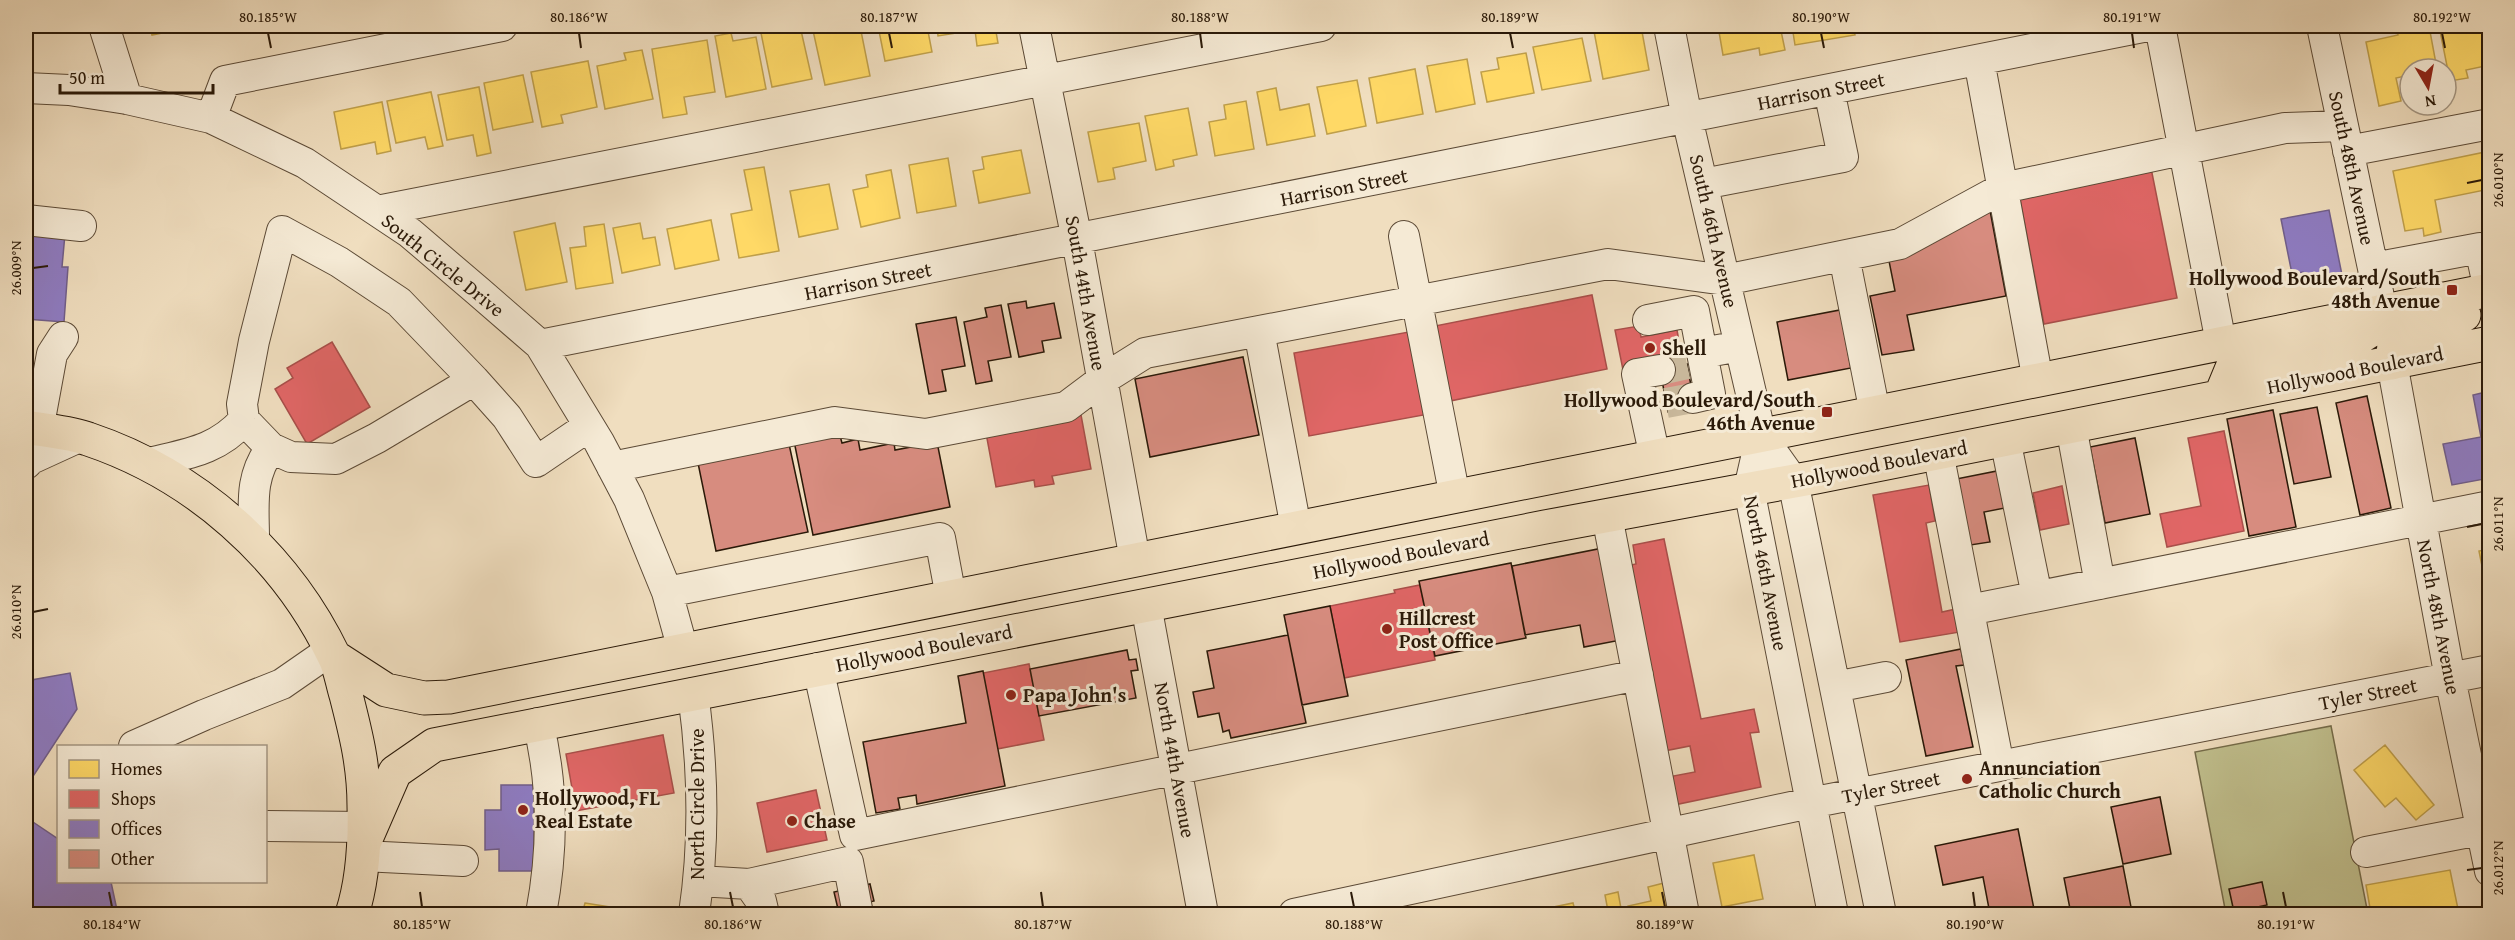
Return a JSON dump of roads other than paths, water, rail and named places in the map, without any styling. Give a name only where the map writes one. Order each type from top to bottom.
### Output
[{"type":"highway","name":"Hollywood Boulevard","points":[[333,653],[386,690],[424,698],[449,697],[2489,290]]},
{"type":"highway","points":[[2392,363],[2394,345],[2413,330],[2440,320],[2490,310]]},
{"type":"highway","points":[[2220,397],[2232,368],[2348,345],[2379,325],[2382,311]]},
{"type":"highway","name":"Hollywood Boulevard","points":[[364,841],[395,772],[434,745],[818,668],[1793,481],[2490,343]]},
{"type":"highway","name":"Hollywood Boulevard","points":[[32,429],[87,438],[146,464],[203,498],[254,540],[297,593],[333,653],[358,739],[364,776],[364,841],[352,915]]},
{"type":"highway","points":[[1146,605],[1145,595],[1153,584],[1167,575],[1308,546],[1361,515]]},
{"type":"highway","points":[[960,641],[980,615],[1104,591],[1125,577],[1131,571],[1135,560]]},
{"type":"highway","points":[[693,693],[700,676],[715,668],[806,649],[832,620]]},
{"type":"highway","points":[[538,723],[557,701],[658,682],[684,657],[683,650]]},
{"type":"street","points":[[104,26],[127,99]]},
{"type":"street","points":[[212,118],[225,81],[502,26]]},
{"type":"street","name":"South 44th Avenue","points":[[1034,26],[1077,240],[1135,560]]},
{"type":"street","points":[[377,211],[1321,26]]},
{"type":"street","name":"South 46th Avenue","points":[[1669,26],[1687,118],[1761,436]]},
{"type":"street","name":"Harrison Street","points":[[540,345],[2148,26]]},
{"type":"street","points":[[2160,26],[2222,343]]},
{"type":"street","name":"South 48th Avenue","points":[[2322,26],[2382,311]]},
{"type":"street","points":[[1979,60],[2038,381]]},
{"type":"street","name":"South Circle Drive","points":[[26,88],[69,90],[127,99],[212,118],[305,163],[419,240],[540,345],[589,426],[629,499],[667,592],[683,650]]},
{"type":"street","points":[[1703,184],[1842,156],[1828,90]]},
{"type":"street","points":[[612,467],[835,422],[926,434],[1066,407],[1102,380],[1144,354],[1608,264],[1725,280],[1844,256],[1900,244],[2003,188],[2285,128],[2346,139],[2490,124]]},
{"type":"street","points":[[26,220],[81,226]]},
{"type":"street","points":[[474,380],[377,438],[336,459],[291,457],[271,448],[244,420],[242,404],[252,352],[282,231],[339,262],[399,302],[474,380],[507,417],[536,462],[589,426]]},
{"type":"street","points":[[1404,236],[1455,497]]},
{"type":"street","points":[[2373,268],[2480,248],[2489,290]]},
{"type":"street","points":[[1844,256],[1875,413]]},
{"type":"street","points":[[1648,320],[1694,311],[1678,381],[1654,458]]},
{"type":"street","points":[[1259,331],[1296,528]]},
{"type":"street","points":[[32,429],[52,354],[63,337]]},
{"type":"street","points":[[1678,381],[1740,346]]},
{"type":"street","name":"North 48th Avenue","points":[[2392,363],[2450,678],[2485,829],[2490,871]]},
{"type":"street","points":[[146,464],[207,448],[230,436],[244,420]]},
{"type":"street","points":[[2071,426],[2100,584]]},
{"type":"street","points":[[1761,436],[1793,481],[1881,915]]},
{"type":"street","name":"North 46th Avenue","points":[[1761,436],[1749,489],[1833,915]]},
{"type":"street","points":[[26,464],[31,459],[79,437]]},
{"type":"street","points":[[2004,439],[2037,596]]},
{"type":"street","points":[[254,540],[256,473],[271,448]]},
{"type":"street","points":[[1938,452],[1999,766]]},
{"type":"street","points":[[1969,610],[2490,506]]},
{"type":"street","points":[[1606,516],[1670,833],[1684,915]]},
{"type":"street","points":[[667,592],[940,538],[951,597]]},
{"type":"street","name":"North 44th Avenue","points":[[1146,605],[1178,769],[1203,915]]},
{"type":"street","points":[[142,743],[282,684],[333,653]]},
{"type":"street","points":[[818,668],[855,835],[1638,675]]},
{"type":"street","name":"Tyler Street","points":[[1294,915],[1810,803],[2490,670]]},
{"type":"street","points":[[1835,687],[1886,677]]},
{"type":"street","name":"North Circle Drive","points":[[693,693],[700,746],[699,881],[694,915]]},
{"type":"street","points":[[538,723],[546,754],[551,807],[548,875],[541,915]]},
{"type":"street","points":[[267,826],[364,841],[464,861]]},
{"type":"street","points":[[2366,852],[2485,829]]},
{"type":"street","points":[[699,881],[758,900],[848,862],[858,915]]},
{"type":"tunnel","points":[[1660,370],[1687,364]]},
{"type":"tunnel","points":[[1666,403],[1693,398]]},
{"type":"place","name":"Hollywood Boulevard/South 48th Avenue","points":[[2452,290]]},
{"type":"place","name":"Shell","points":[[1650,348]]},
{"type":"place","name":"Hollywood Boulevard/South 46th Avenue","points":[[1827,412]]},
{"type":"place","name":"Hillcrest Post Office","points":[[1387,629]]},
{"type":"place","name":"Papa John's","points":[[1011,695]]},
{"type":"place","name":"Annunciation Catholic Church","points":[[1967,779]]},
{"type":"place","name":"Hollywood, FL Real Estate","points":[[523,810]]},
{"type":"place","name":"Chase","points":[[792,821]]}]
